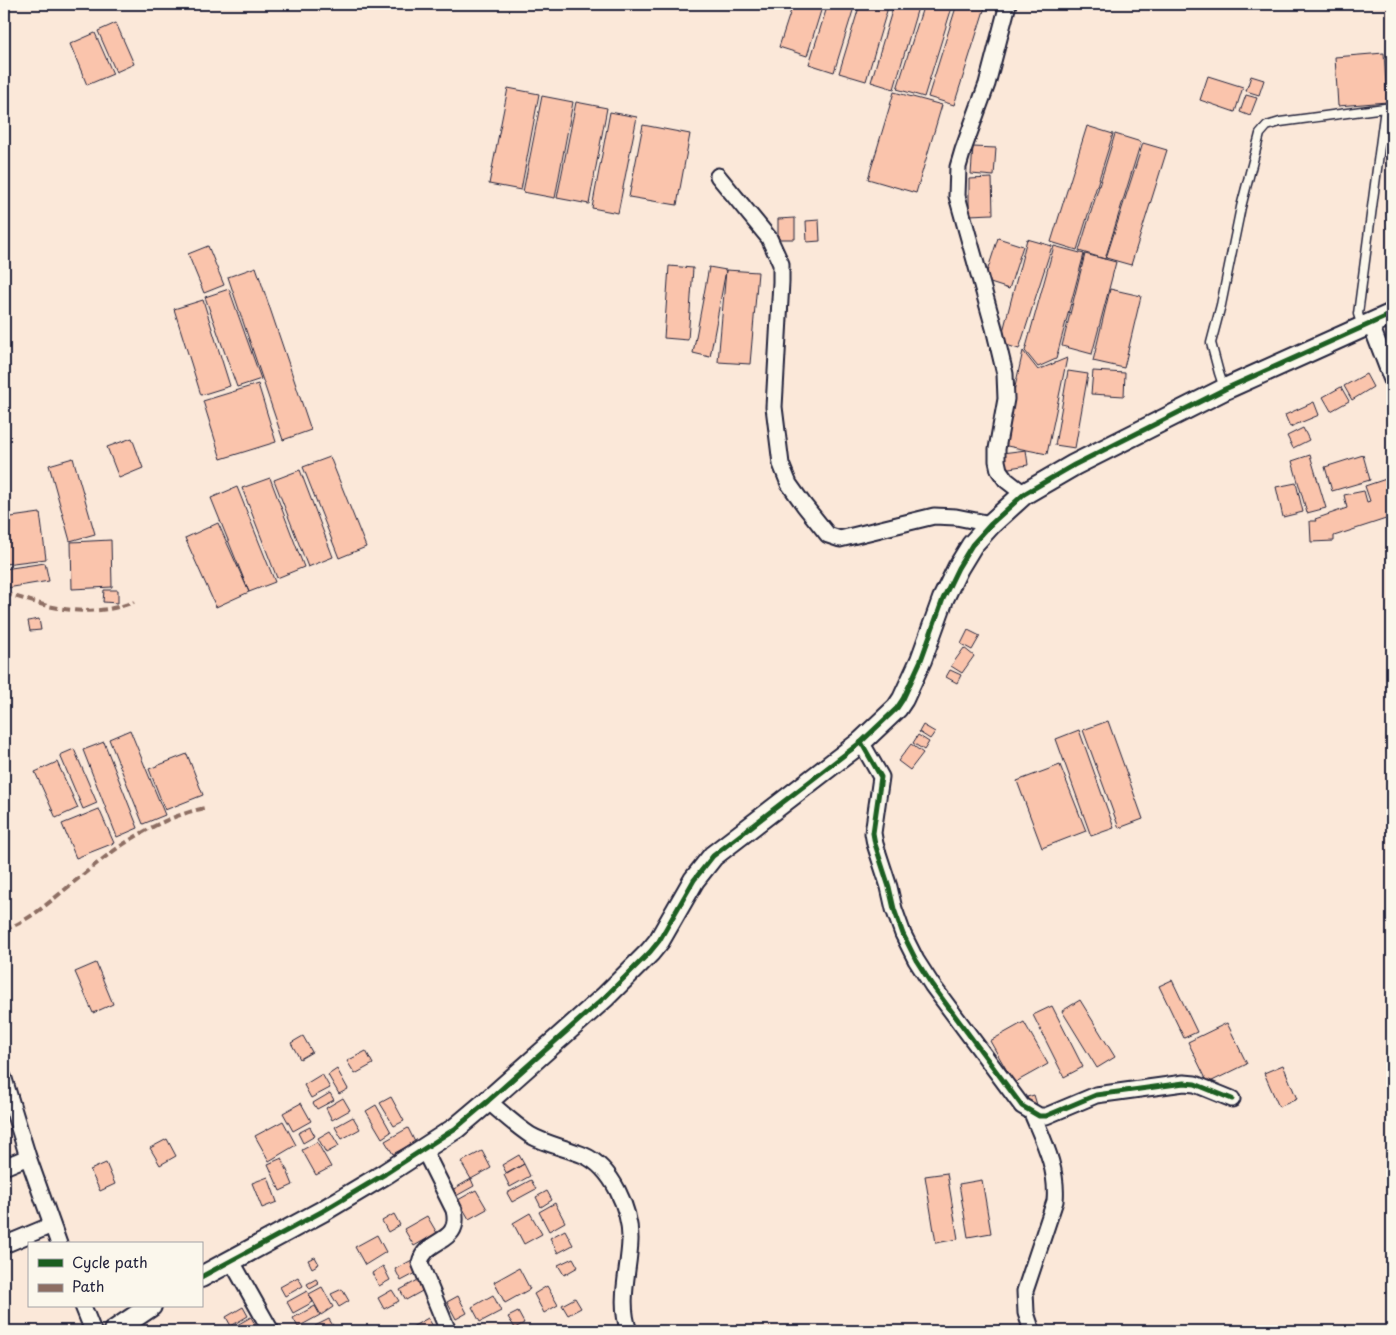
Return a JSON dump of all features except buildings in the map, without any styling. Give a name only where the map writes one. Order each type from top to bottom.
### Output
[{"type":"street","points":[[1008,4],[987,84],[962,150],[958,167],[957,196],[994,328],[1004,374],[1006,400],[996,461],[999,470],[1006,480],[1024,494]]},
{"type":"street","points":[[718,176],[769,238],[781,264],[774,408],[784,474],[788,484],[804,505],[828,535],[832,538],[840,539],[934,516],[956,517],[991,524]]},
{"type":"street","points":[[202,1276],[323,1211],[424,1150],[456,1128],[605,997],[659,941],[694,880],[713,856],[861,742],[889,717],[903,699],[921,660],[950,583],[972,546],[991,524],[1024,494],[1074,465],[1225,389],[1392,314]]},
{"type":"street","points":[[1367,326],[1392,380]]},
{"type":"street","points":[[861,742],[881,777],[873,833],[874,844],[903,934],[916,960],[938,993],[1016,1098],[1032,1113],[1039,1116],[1046,1116],[1096,1096],[1171,1083],[1195,1084],[1232,1099]]},
{"type":"street","points":[[4,1079],[28,1157],[58,1242]]},
{"type":"street","points":[[488,1101],[529,1134],[594,1161],[610,1177],[624,1203],[630,1240],[624,1294],[629,1331]]},
{"type":"street","points":[[1032,1113],[1048,1150],[1056,1186],[1055,1201],[1025,1291],[1026,1313],[1032,1331]]},
{"type":"street","points":[[424,1150],[454,1210],[456,1220],[454,1228],[448,1236],[427,1250],[423,1254],[420,1263],[448,1331]]},
{"type":"street","points":[[4,1167],[28,1157]]},
{"type":"street","points":[[4,1245],[52,1224]]},
{"type":"street","points":[[231,1260],[271,1331]]},
{"type":"street","points":[[84,1308],[93,1331]]},
{"type":"street","points":[[123,1329],[149,1308]]},
{"type":"lane","points":[[1225,389],[1211,343],[1221,305],[1241,208],[1260,134],[1267,126],[1280,122],[1389,108],[1358,314],[1367,326]]},
{"type":"marked path","points":[[4,594],[47,606],[74,610],[104,610],[134,602]]},
{"type":"marked path","points":[[4,930],[34,914],[108,855],[138,835],[170,819],[205,808]]},
{"type":"cycle path","points":[[202,1276],[323,1211],[456,1128],[605,997],[659,941],[694,880],[713,856],[861,742],[897,708],[921,660],[943,599],[958,568],[972,545],[991,524],[1024,494],[1074,465],[1225,389],[1392,314]]},
{"type":"cycle path","points":[[861,742],[881,777],[873,833],[894,909],[903,934],[916,960],[932,985],[1022,1106],[1039,1116],[1046,1116],[1096,1095],[1184,1083],[1195,1084],[1232,1099]]}]
